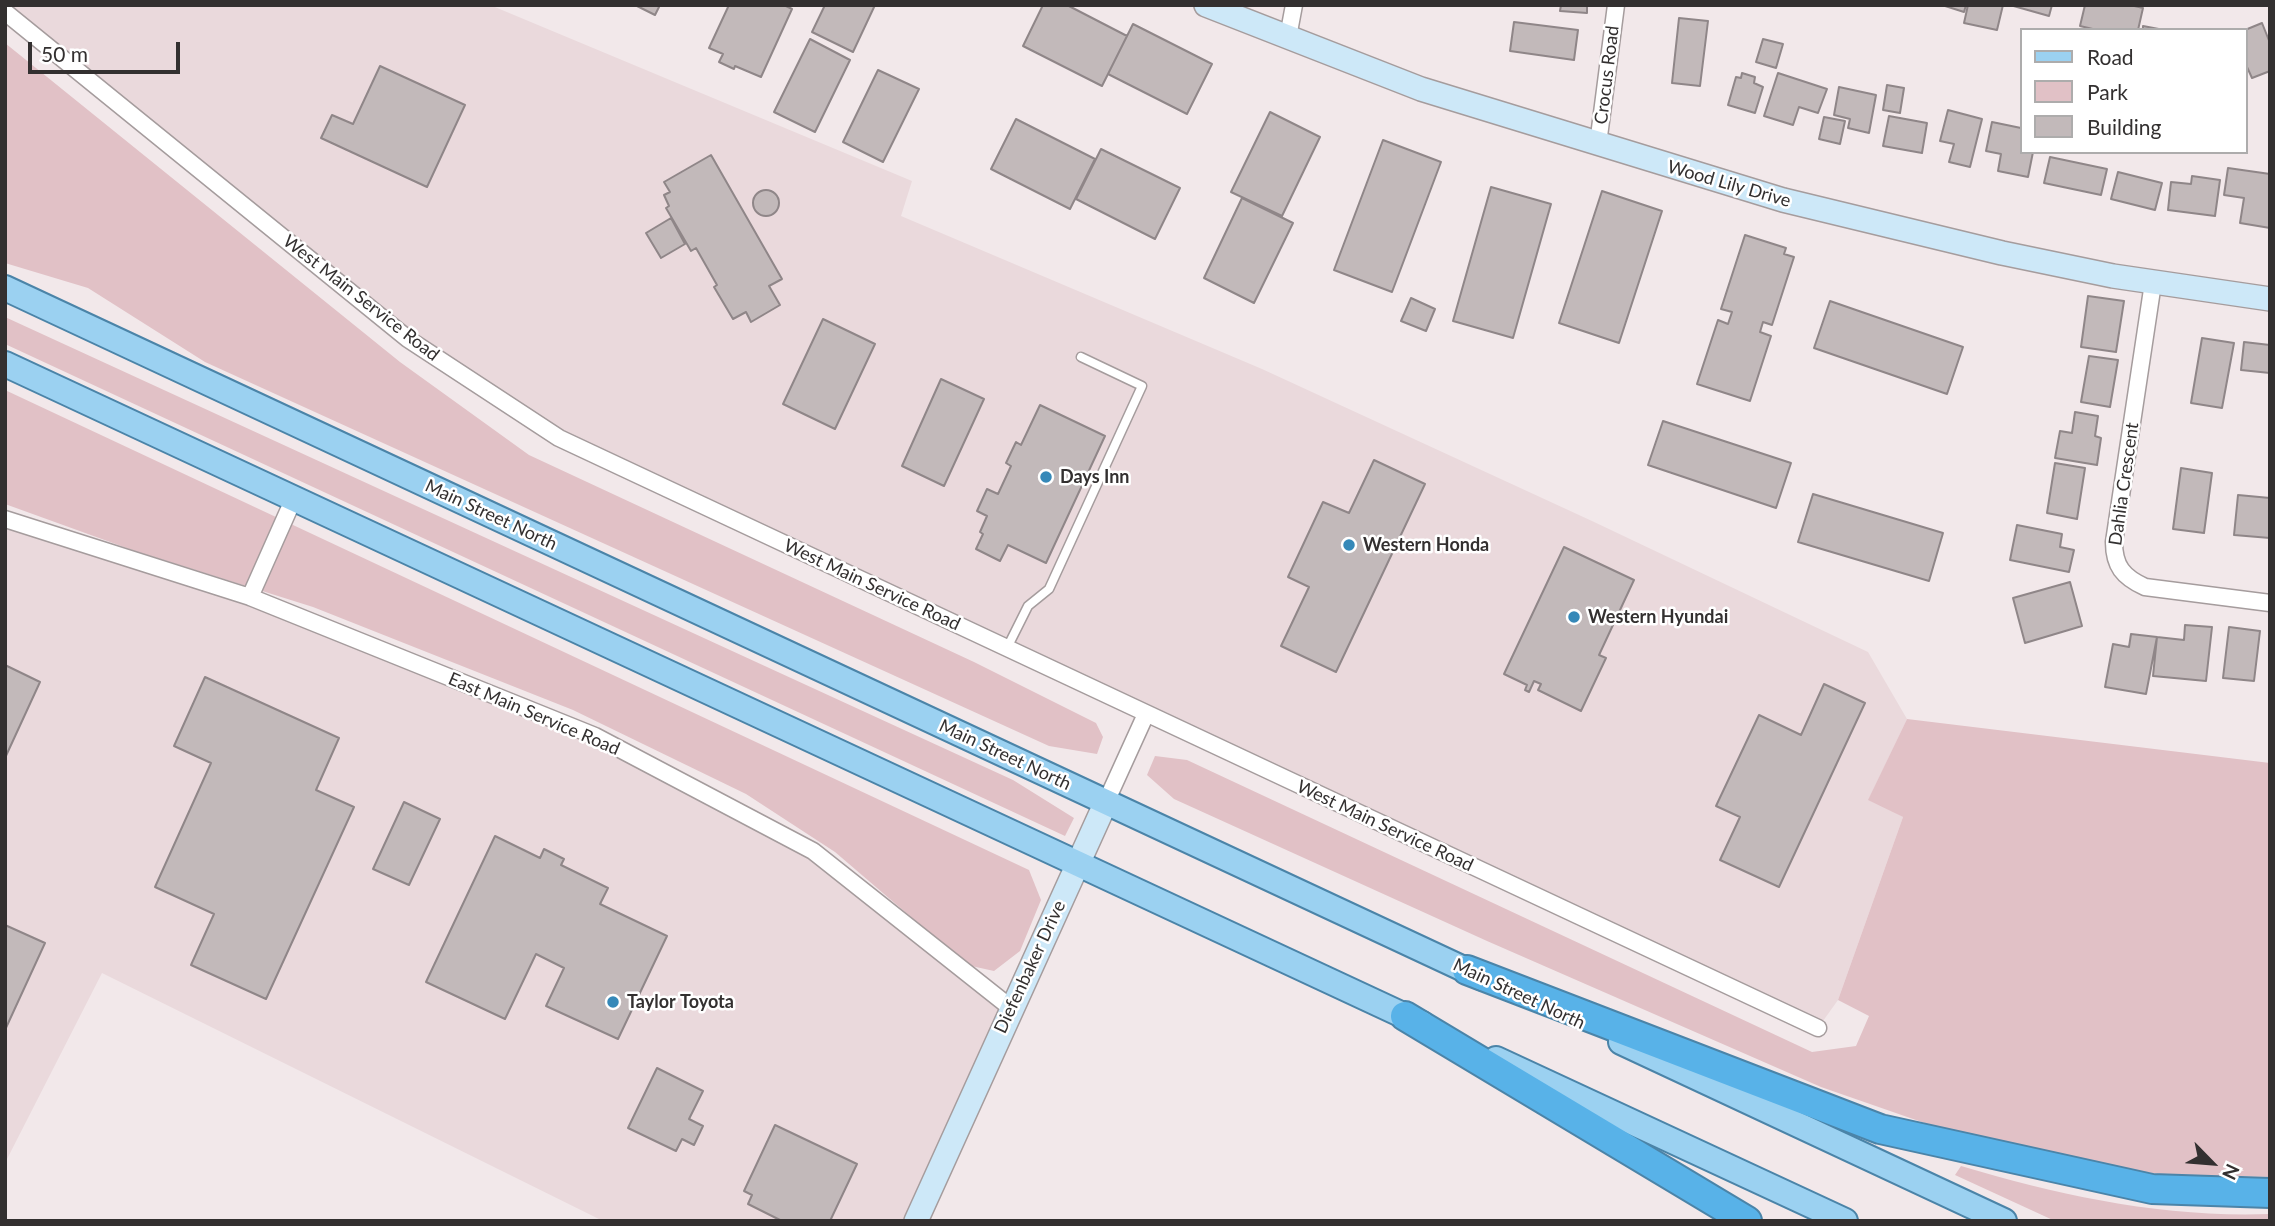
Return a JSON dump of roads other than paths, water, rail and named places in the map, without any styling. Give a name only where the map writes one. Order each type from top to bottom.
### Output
[{"type":"highway","points":[[1467,970],[1880,1129],[2152,1189],[2270,1193]]},
{"type":"highway","points":[[1405,1016],[1747,1221]]},
{"type":"main road","name":"Main Street North","points":[[5,288],[2004,1221]]},
{"type":"main road","points":[[5,364],[1845,1221]]},
{"type":"street","name":"Wood Lily Drive","points":[[1206,5],[1421,89],[1813,208],[2013,255],[2153,283],[2270,299]]},
{"type":"street","points":[[1288,37],[1294,5]]},
{"type":"street","name":"Crocus Road","points":[[1598,144],[1616,5]]},
{"type":"street","name":"West Main Service Road","points":[[5,12],[408,339],[559,438],[1818,1028]]},
{"type":"street","name":"Dahlia Crescent","points":[[2153,283],[2114,557],[2120,571],[2145,587],[2270,603]]},
{"type":"street","points":[[250,597],[293,498]]},
{"type":"street","name":"East Main Service Road","points":[[5,519],[250,597],[595,736],[813,851],[1011,1008]]},
{"type":"street","name":"Diefenbaker Drive","points":[[916,1221],[1146,713]]},
{"type":"lane","points":[[1007,648],[1028,606],[1049,589],[1142,386],[1081,356]]},
{"type":"place","name":"Days Inn","points":[[1046,477]]},
{"type":"place","name":"Western Honda","points":[[1349,545]]},
{"type":"place","name":"Western Hyundai","points":[[1574,617]]},
{"type":"place","name":"Taylor Toyota","points":[[613,1002]]}]
